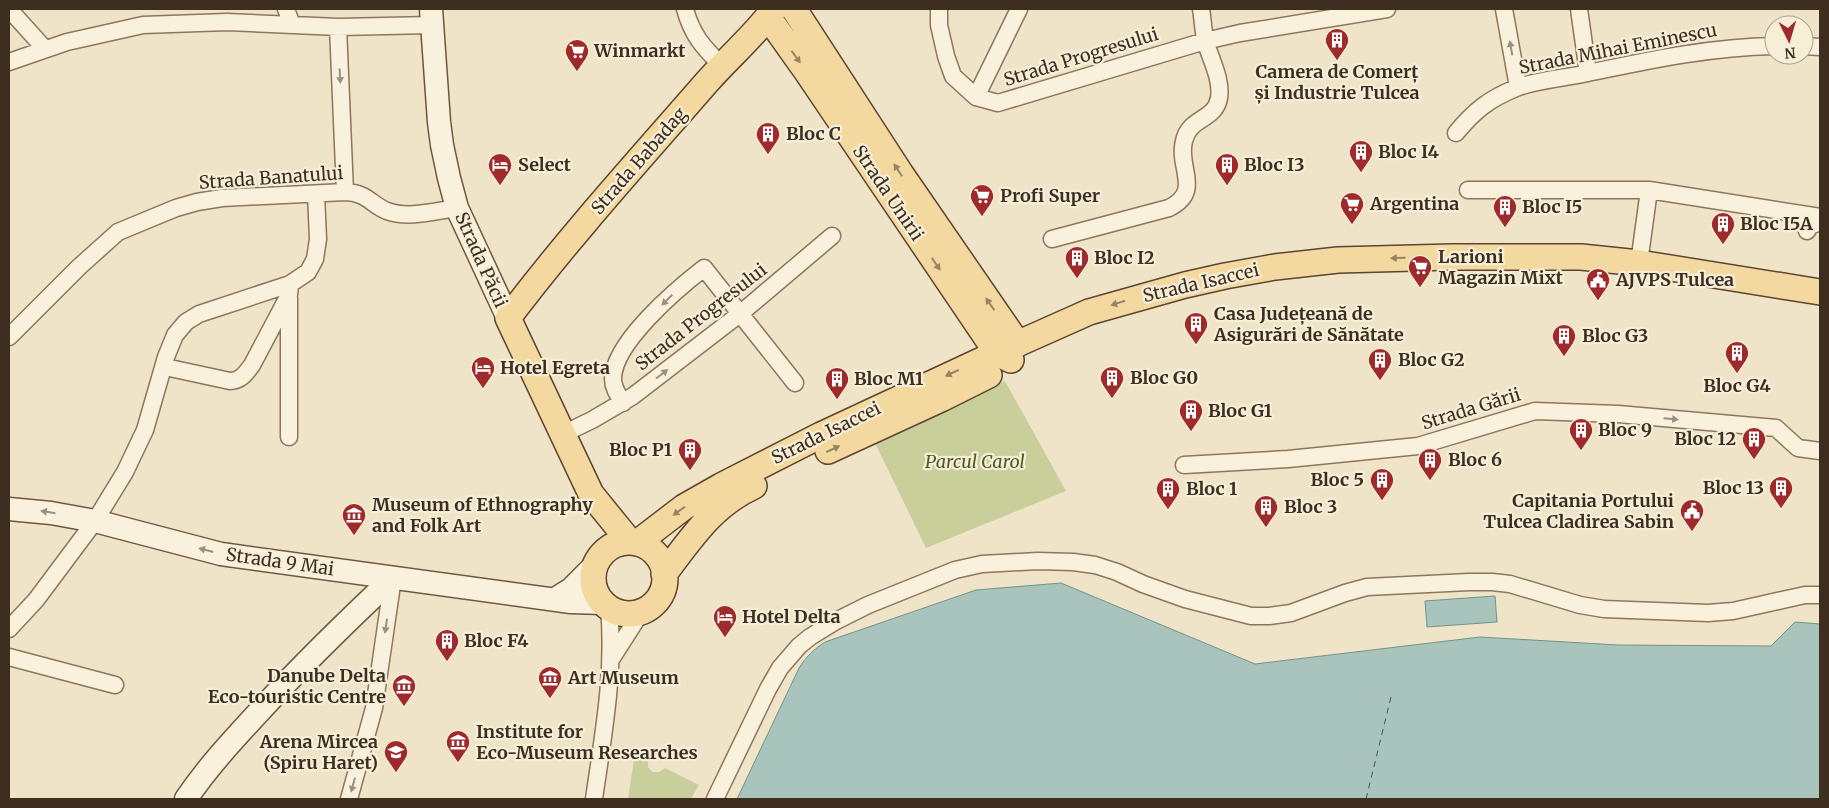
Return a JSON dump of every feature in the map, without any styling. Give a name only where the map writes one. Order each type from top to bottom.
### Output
[{"type":"main road","name":"Strada Unirii","points":[[794,9],[901,174],[1014,354]]},
{"type":"main road","name":"Strada Babadag","points":[[508,318],[536,280],[722,66],[771,13]]},
{"type":"main road","name":"Strada Unirii","points":[[771,13],[807,72],[1014,354]]},
{"type":"main road","name":"Strada Isaccei","points":[[664,574],[700,526],[716,510],[745,490],[979,380],[1014,354],[1089,312],[1185,284],[1275,266],[1338,260],[1452,256],[1581,257],[1639,263],[1820,292]]},
{"type":"main road","name":"Strada Isaccei","points":[[633,543],[684,507],[821,435],[1014,354],[1097,327],[1190,301],[1280,283],[1341,277],[1455,273],[1581,272],[1652,280],[1820,307]]},
{"type":"main road","name":"Strada Păcii","points":[[508,318],[591,494],[633,543]]},
{"type":"main road","name":"Strada Păcii","points":[[591,494],[598,561]]},
{"type":"main road","points":[[619,543],[633,543],[652,551],[662,566],[664,574],[662,592],[650,607],[642,611],[624,613],[606,606],[596,592],[593,580],[598,561],[609,548],[619,543]]},
{"type":"street","points":[[10,9],[45,49]]},
{"type":"street","points":[[286,9],[292,25]]},
{"type":"street","points":[[685,9],[689,26],[702,46],[722,66]]},
{"type":"street","points":[[939,9],[939,25],[953,76],[976,97]]},
{"type":"street","name":"Strada Progresului","points":[[1019,9],[976,97],[998,103],[1205,41],[1240,33],[1387,9]]},
{"type":"street","points":[[1052,239],[1169,208],[1181,202],[1186,193],[1183,144],[1186,133],[1190,126],[1210,114],[1219,98],[1217,78],[1205,41],[1201,9]]},
{"type":"street","points":[[1504,9],[1518,87]]},
{"type":"street","points":[[1579,9],[1588,73]]},
{"type":"street","points":[[9,62],[67,42],[143,25],[227,22],[338,27],[432,17]]},
{"type":"street","name":"Strada Păcii","points":[[432,17],[442,145],[457,208],[508,318]]},
{"type":"street","points":[[338,27],[345,192]]},
{"type":"street","name":"Strada Mihai Eminescu","points":[[1456,133],[1470,115],[1491,100],[1518,87],[1652,59],[1738,46],[1764,46]]},
{"type":"street","points":[[1468,190],[1649,190],[1820,217]]},
{"type":"street","points":[[1639,263],[1649,190]]},
{"type":"street","name":"Strada Banatului","points":[[9,337],[79,267],[118,232],[176,208],[222,198],[356,192],[367,197],[386,211],[400,214],[418,214],[457,208]]},
{"type":"street","points":[[165,367],[230,381],[240,379],[246,374],[290,289],[308,272],[315,260],[318,239],[316,194]]},
{"type":"street","name":"Strada Progresului","points":[[563,434],[623,403],[741,314],[832,236]]},
{"type":"street","points":[[623,403],[615,391],[613,379],[615,366],[626,343],[685,283],[704,268],[795,382]]},
{"type":"street","points":[[9,629],[36,600],[95,521],[125,472],[145,430],[165,367],[166,357],[175,335],[186,322],[200,314],[290,289]]},
{"type":"street","points":[[289,438],[290,289]]},
{"type":"street","name":"Strada Gării","points":[[1184,465],[1288,459],[1418,446],[1535,411],[1618,414],[1776,428],[1798,448],[1820,451]]},
{"type":"street","name":"Strada 9 Mai","points":[[9,508],[51,512],[95,521],[222,554],[606,606]]},
{"type":"street","points":[[554,599],[571,589],[598,561]]},
{"type":"street","points":[[715,799],[768,689],[780,668],[799,646],[836,621],[868,605],[956,570],[982,564],[1038,561],[1095,565],[1185,599],[1251,616],[1291,613],[1367,587],[1469,582],[1510,584],[1580,605],[1604,609],[1708,613],[1733,611],[1805,595],[1820,595]]},
{"type":"street","points":[[186,799],[211,765],[278,690],[393,578]]},
{"type":"street","points":[[349,799],[374,708],[393,578]]},
{"type":"street","points":[[594,799],[609,692],[611,660],[606,606]]},
{"type":"street","points":[[611,660],[642,611]]},
{"type":"street","points":[[9,657],[115,685]]},
{"type":"green space","name":"Parcul Carol","points":[[1005,381],[1066,491],[926,548],[875,443]]},
{"type":"green space","points":[[635,753],[648,759],[648,767],[652,772],[659,772],[665,768],[699,785],[691,799],[628,799]]},
{"type":"water","points":[[1061,583],[1255,664],[1480,637],[1618,645],[1771,646],[1795,622],[1820,624],[1820,799],[737,799],[799,668],[817,647],[825,642],[976,590]]},
{"type":"water","points":[[1495,596],[1497,622],[1427,627],[1425,601]]},
{"type":"ferry route","points":[[1366,799],[1392,693]]},
{"type":"place","name":"Camera de Comerț și Industrie Tulcea","points":[[1337,61]]},
{"type":"place","name":"Winmarkt","points":[[577,72]]},
{"type":"place","name":"Bloc C","points":[[768,155]]},
{"type":"place","name":"Bloc I4","points":[[1361,173]]},
{"type":"place","name":"Select","points":[[500,186]]},
{"type":"place","name":"Bloc I3","points":[[1227,186]]},
{"type":"place","name":"Profi Super","points":[[982,217]]},
{"type":"place","name":"Argentina","points":[[1352,225]]},
{"type":"place","name":"Bloc I5","points":[[1505,228]]},
{"type":"place","name":"Bloc I5A","points":[[1723,245]]},
{"type":"place","name":"Bloc I2","points":[[1077,279]]},
{"type":"place","name":"Larioni Magazin Mixt","points":[[1420,288]]},
{"type":"place","name":"AJVPS Tulcea","points":[[1598,301]]},
{"type":"place","name":"Casa Județeană de Asigurări de Sănătate","points":[[1196,345]]},
{"type":"place","name":"Bloc G3","points":[[1564,357]]},
{"type":"place","name":"Bloc G4","points":[[1737,374]]},
{"type":"place","name":"Bloc G2","points":[[1380,381]]},
{"type":"place","name":"Hotel Egreta","points":[[483,389]]},
{"type":"place","name":"Bloc G0","points":[[1112,399]]},
{"type":"place","name":"Bloc M1","points":[[837,400]]},
{"type":"place","name":"Bloc G1","points":[[1191,432]]},
{"type":"place","name":"Bloc 9","points":[[1581,451]]},
{"type":"place","name":"Bloc 12","points":[[1754,460]]},
{"type":"place","name":"Bloc P1","points":[[690,471]]},
{"type":"place","name":"Bloc 6","points":[[1430,481]]},
{"type":"place","name":"Bloc 5","points":[[1382,501]]},
{"type":"place","name":"Bloc 13","points":[[1781,509]]},
{"type":"place","name":"Bloc 1","points":[[1168,510]]},
{"type":"place","name":"Bloc 3","points":[[1266,528]]},
{"type":"place","name":"Capitania Portului Tulcea Cladirea Sabin","points":[[1692,532]]},
{"type":"place","name":"Museum of Ethnography and Folk Art","points":[[354,536]]},
{"type":"place","name":"Hotel Delta","points":[[725,638]]},
{"type":"place","name":"Bloc F4","points":[[447,662]]},
{"type":"place","name":"Art Museum","points":[[550,699]]},
{"type":"place","name":"Danube Delta Eco-touristic Centre","points":[[404,707]]},
{"type":"place","name":"Institute for Eco-Museum Researches","points":[[458,763]]},
{"type":"place","name":"Arena Mircea (Spiru Haret)","points":[[396,773]]}]
